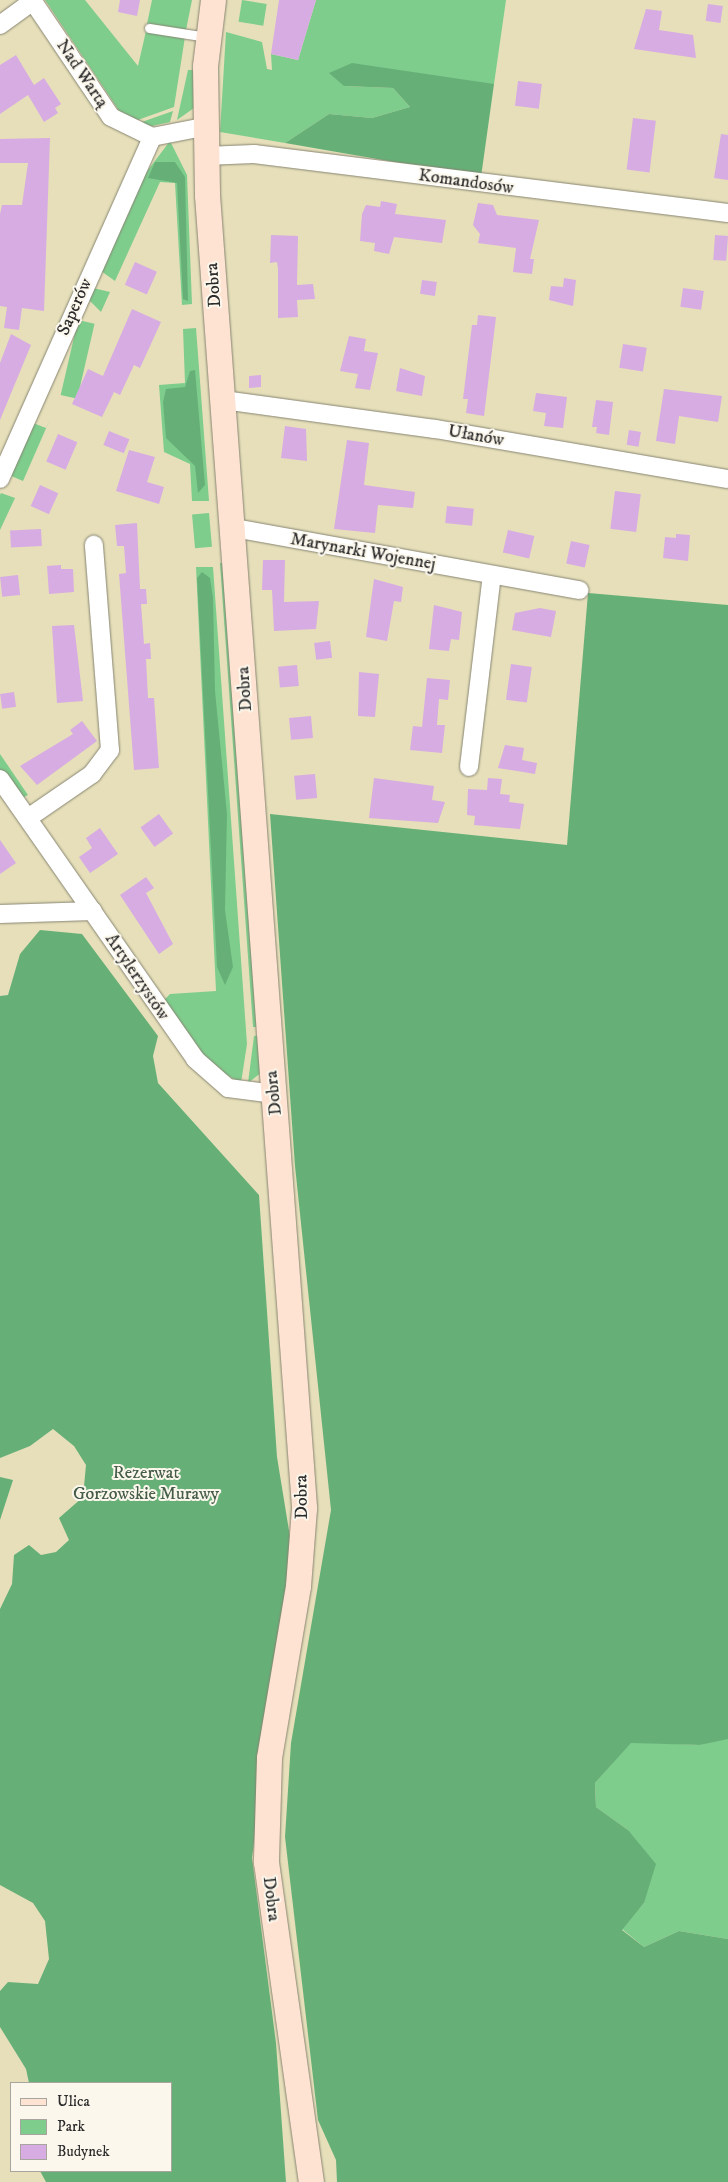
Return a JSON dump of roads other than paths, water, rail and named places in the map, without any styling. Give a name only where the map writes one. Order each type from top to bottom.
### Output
[{"type":"street","name":"Dobra","points":[[213,0],[208,37],[203,127],[222,400],[234,528],[304,1508],[298,1586],[269,1758],[266,1862],[311,2182]]},
{"type":"street","points":[[0,25],[32,1]]},
{"type":"street","name":"Nad Wartą","points":[[32,1],[111,117],[152,136]]},
{"type":"street","points":[[152,136],[203,127]]},
{"type":"street","name":"Saperów","points":[[0,479],[152,136]]},
{"type":"street","name":"Komandosów","points":[[205,156],[254,154],[727,213]]},
{"type":"street","name":"Ułanów","points":[[222,400],[425,427],[728,479]]},
{"type":"street","name":"Marynarki Wojennej","points":[[234,528],[579,590]]},
{"type":"street","points":[[28,818],[92,774],[110,750],[94,545]]},
{"type":"street","points":[[469,767],[492,575]]},
{"type":"street","name":"Artylerzystów","points":[[0,779],[180,1038],[211,1076],[234,1091],[275,1094]]},
{"type":"street","points":[[0,914],[93,911]]},
{"type":"lane","points":[[149,28],[208,37]]},
{"type":"park label","name":"Rezerwat Gorzowskie Murawy","points":[[146,1484]]}]
